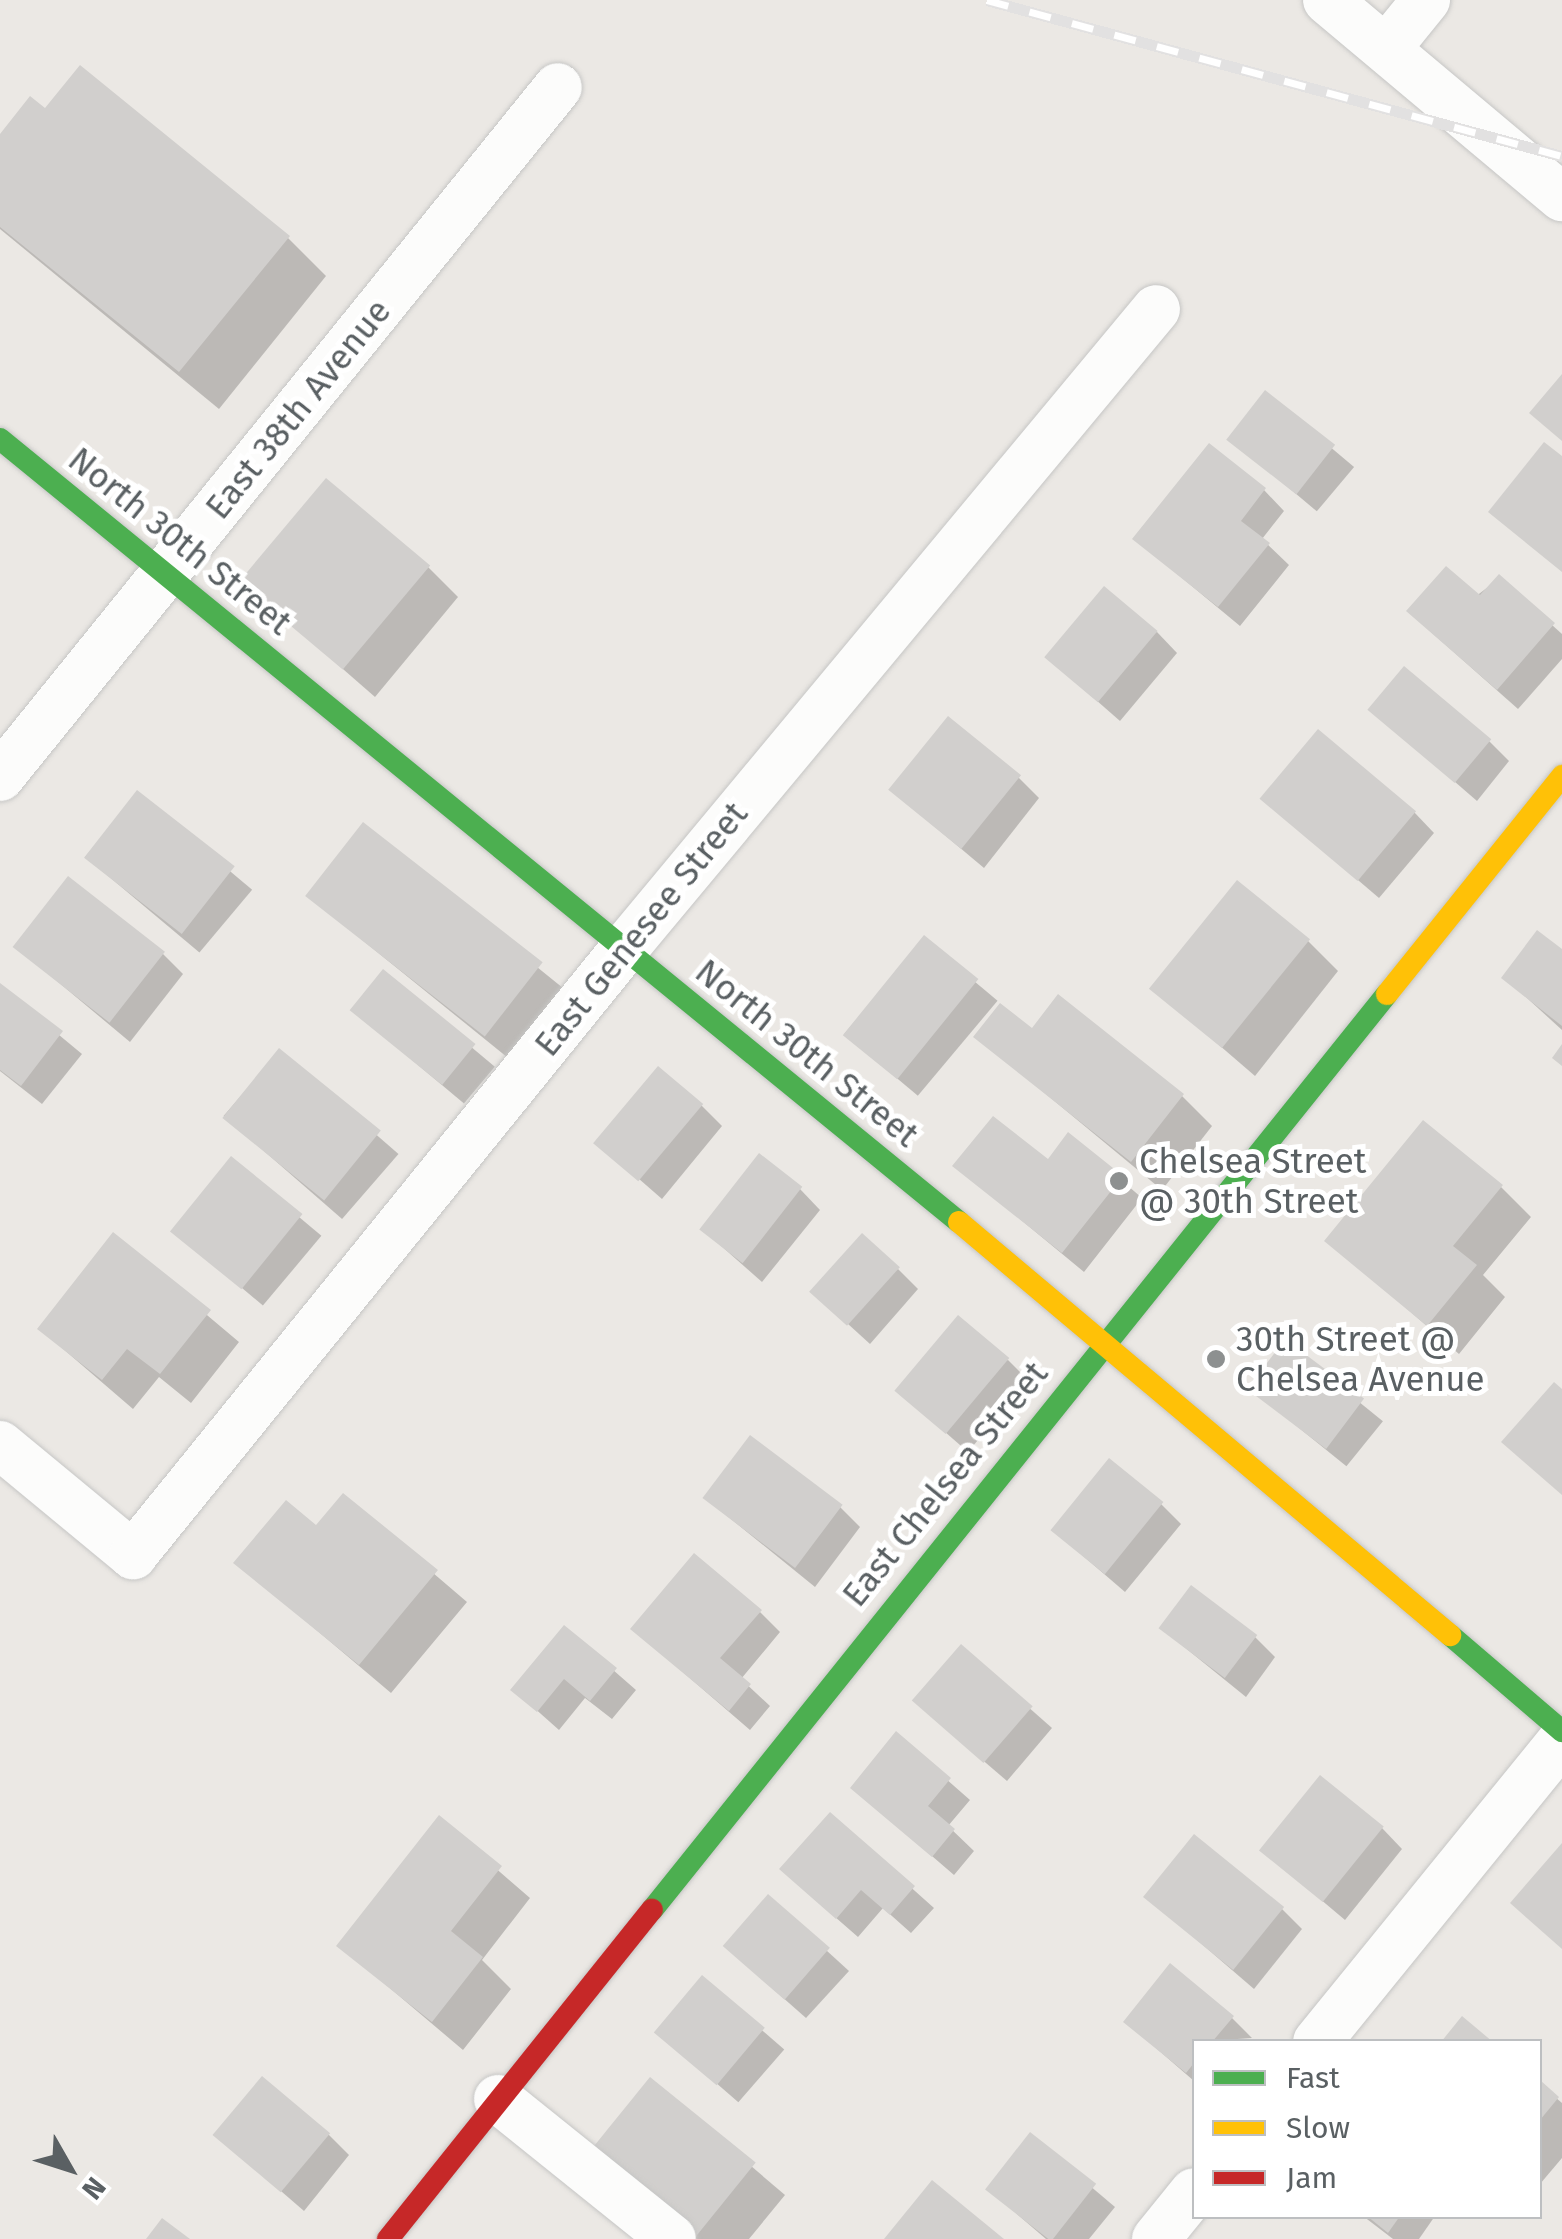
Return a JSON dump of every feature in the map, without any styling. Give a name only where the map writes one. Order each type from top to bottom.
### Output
[{"type":"street","points":[[1327,0],[1562,197]]},
{"type":"street","points":[[1387,48],[1426,0]]},
{"type":"street","name":"East 38th Avenue","points":[[0,778],[558,86]]},
{"type":"street","name":"East Genesee Street","points":[[0,1445],[133,1555],[624,949],[1156,309]]},
{"type":"street","name":"North 30th Street","points":[[0,440],[1104,1340],[1562,1731]]},
{"type":"street","name":"East Chelsea Street","points":[[388,2239],[1104,1340],[1562,776]]},
{"type":"street","points":[[1319,2039],[1562,1740]]},
{"type":"street","points":[[498,2099],[672,2239]]},
{"type":"street","points":[[1156,2239],[1192,2194]]},
{"type":"building","points":[[80,65],[290,236],[179,372],[0,227],[0,134],[30,96],[45,108]]},
{"type":"building","points":[[1562,374],[1562,441],[1529,413]]},
{"type":"building","points":[[1265,390],[1335,445],[1296,494],[1226,440]]},
{"type":"building","points":[[1544,442],[1562,456],[1562,572],[1488,512]]},
{"type":"building","points":[[1209,443],[1266,488],[1241,521],[1270,543],[1218,607],[1132,539]]},
{"type":"building","points":[[326,478],[430,565],[343,670],[239,582]]},
{"type":"building","points":[[1446,566],[1480,595],[1499,574],[1555,623],[1497,690],[1406,611]]},
{"type":"building","points":[[1104,586],[1158,631],[1098,702],[1044,657]]},
{"type":"building","points":[[1404,666],[1491,739],[1455,783],[1367,710]]},
{"type":"building","points":[[948,716],[1021,775],[961,849],[888,790]]},
{"type":"building","points":[[1318,729],[1416,811],[1358,881],[1260,799]]},
{"type":"building","points":[[137,790],[235,866],[182,934],[84,858]]},
{"type":"building","points":[[363,822],[543,962],[485,1036],[305,896]]},
{"type":"building","points":[[68,876],[165,952],[110,1023],[13,947]]},
{"type":"building","points":[[1237,880],[1310,939],[1222,1048],[1149,989]]},
{"type":"building","points":[[1537,930],[1562,949],[1562,1026],[1501,978]]},
{"type":"building","points":[[924,935],[978,979],[897,1079],[843,1035]]},
{"type":"building","points":[[383,969],[475,1044],[442,1085],[350,1010]]},
{"type":"building","points":[[0,983],[63,1031],[21,1086],[0,1070]]},
{"type":"building","points":[[1058,994],[1184,1094],[1131,1162],[973,1037],[1000,1003],[1032,1028]]},
{"type":"building","points":[[1562,1044],[1562,1066],[1552,1058]]},
{"type":"building","points":[[279,1048],[381,1130],[324,1200],[222,1118]]},
{"type":"building","points":[[658,1066],[703,1104],[638,1181],[593,1143]]},
{"type":"building","points":[[993,1116],[1048,1159],[1068,1132],[1123,1176],[1062,1253],[952,1166]]},
{"type":"building","points":[[1423,1120],[1503,1185],[1453,1246],[1477,1265],[1427,1326],[1324,1241]]},
{"type":"building","points":[[759,1153],[802,1187],[743,1263],[699,1229]]},
{"type":"building","points":[[231,1156],[302,1214],[241,1289],[170,1231]]},
{"type":"building","points":[[113,1232],[211,1310],[160,1374],[127,1349],[102,1380],[37,1329]]},
{"type":"building","points":[[862,1233],[900,1267],[847,1326],[809,1292]]},
{"type":"building","points":[[958,1315],[1009,1358],[946,1434],[894,1391]]},
{"type":"building","points":[[1285,1339],[1364,1399],[1326,1449],[1247,1389]]},
{"type":"building","points":[[1554,1382],[1562,1389],[1562,1495],[1501,1442]]},
{"type":"building","points":[[750,1435],[843,1505],[795,1568],[702,1498]]},
{"type":"building","points":[[1109,1458],[1163,1502],[1105,1574],[1050,1530]]},
{"type":"building","points":[[343,1493],[438,1570],[359,1665],[233,1563],[286,1500],[316,1525]]},
{"type":"building","points":[[694,1553],[762,1610],[720,1658],[751,1684],[729,1711],[630,1629]]},
{"type":"building","points":[[1191,1585],[1257,1635],[1225,1678],[1159,1628]]},
{"type":"building","points":[[564,1625],[617,1668],[590,1701],[564,1679],[537,1712],[510,1690]]},
{"type":"building","points":[[961,1644],[1033,1706],[983,1763],[912,1701]]},
{"type":"building","points":[[896,1731],[951,1778],[928,1806],[955,1829],[932,1857],[850,1788]]},
{"type":"building","points":[[1320,1775],[1384,1827],[1323,1902],[1259,1850]]},
{"type":"building","points":[[830,1812],[915,1886],[890,1915],[861,1890],[836,1919],[779,1869]]},
{"type":"building","points":[[439,1815],[502,1866],[451,1931],[483,1957],[432,2022],[336,1946]]},
{"type":"building","points":[[1194,1834],[1284,1907],[1233,1970],[1143,1897]]},
{"type":"building","points":[[1562,1843],[1562,1949],[1510,1903]]},
{"type":"building","points":[[768,1894],[830,1948],[785,2000],[723,1946]]},
{"type":"building","points":[[1170,1963],[1234,2016],[1215,2039],[1192,2039],[1192,2066],[1186,2073],[1123,2022]]},
{"type":"building","points":[[702,1975],[765,2028],[717,2085],[654,2032]]},
{"type":"building","points":[[1462,2016],[1489,2039],[1443,2039]]},
{"type":"building","points":[[262,2076],[330,2133],[281,2192],[213,2135]]},
{"type":"building","points":[[650,2077],[756,2163],[696,2236],[590,2151]]},
{"type":"building","points":[[1542,2082],[1559,2097],[1542,2118]]},
{"type":"building","points":[[1030,2132],[1096,2184],[1053,2239],[985,2190]]},
{"type":"building","points":[[932,2180],[1004,2239],[884,2239]]},
{"type":"building","points":[[162,2218],[190,2239],[146,2239]]},
{"type":"building","points":[[1371,2219],[1398,2219],[1388,2233]]},
{"type":"railway","points":[[987,0],[1562,156]]},
{"type":"traffic: fast","points":[[0,439],[959,1222]]},
{"type":"traffic: fast","points":[[652,1910],[1387,994]]},
{"type":"traffic: fast","points":[[1450,1635],[1562,1731]]},
{"type":"traffic: slow","points":[[1387,994],[1562,776]]},
{"type":"traffic: slow","points":[[959,1222],[1450,1635]]},
{"type":"traffic: jam","points":[[388,2239],[652,1910]]},
{"type":"place","name":"Chelsea Street @ 30th Street","points":[[1119,1181]]},
{"type":"place","name":"30th Street @ Chelsea Avenue","points":[[1216,1359]]}]
